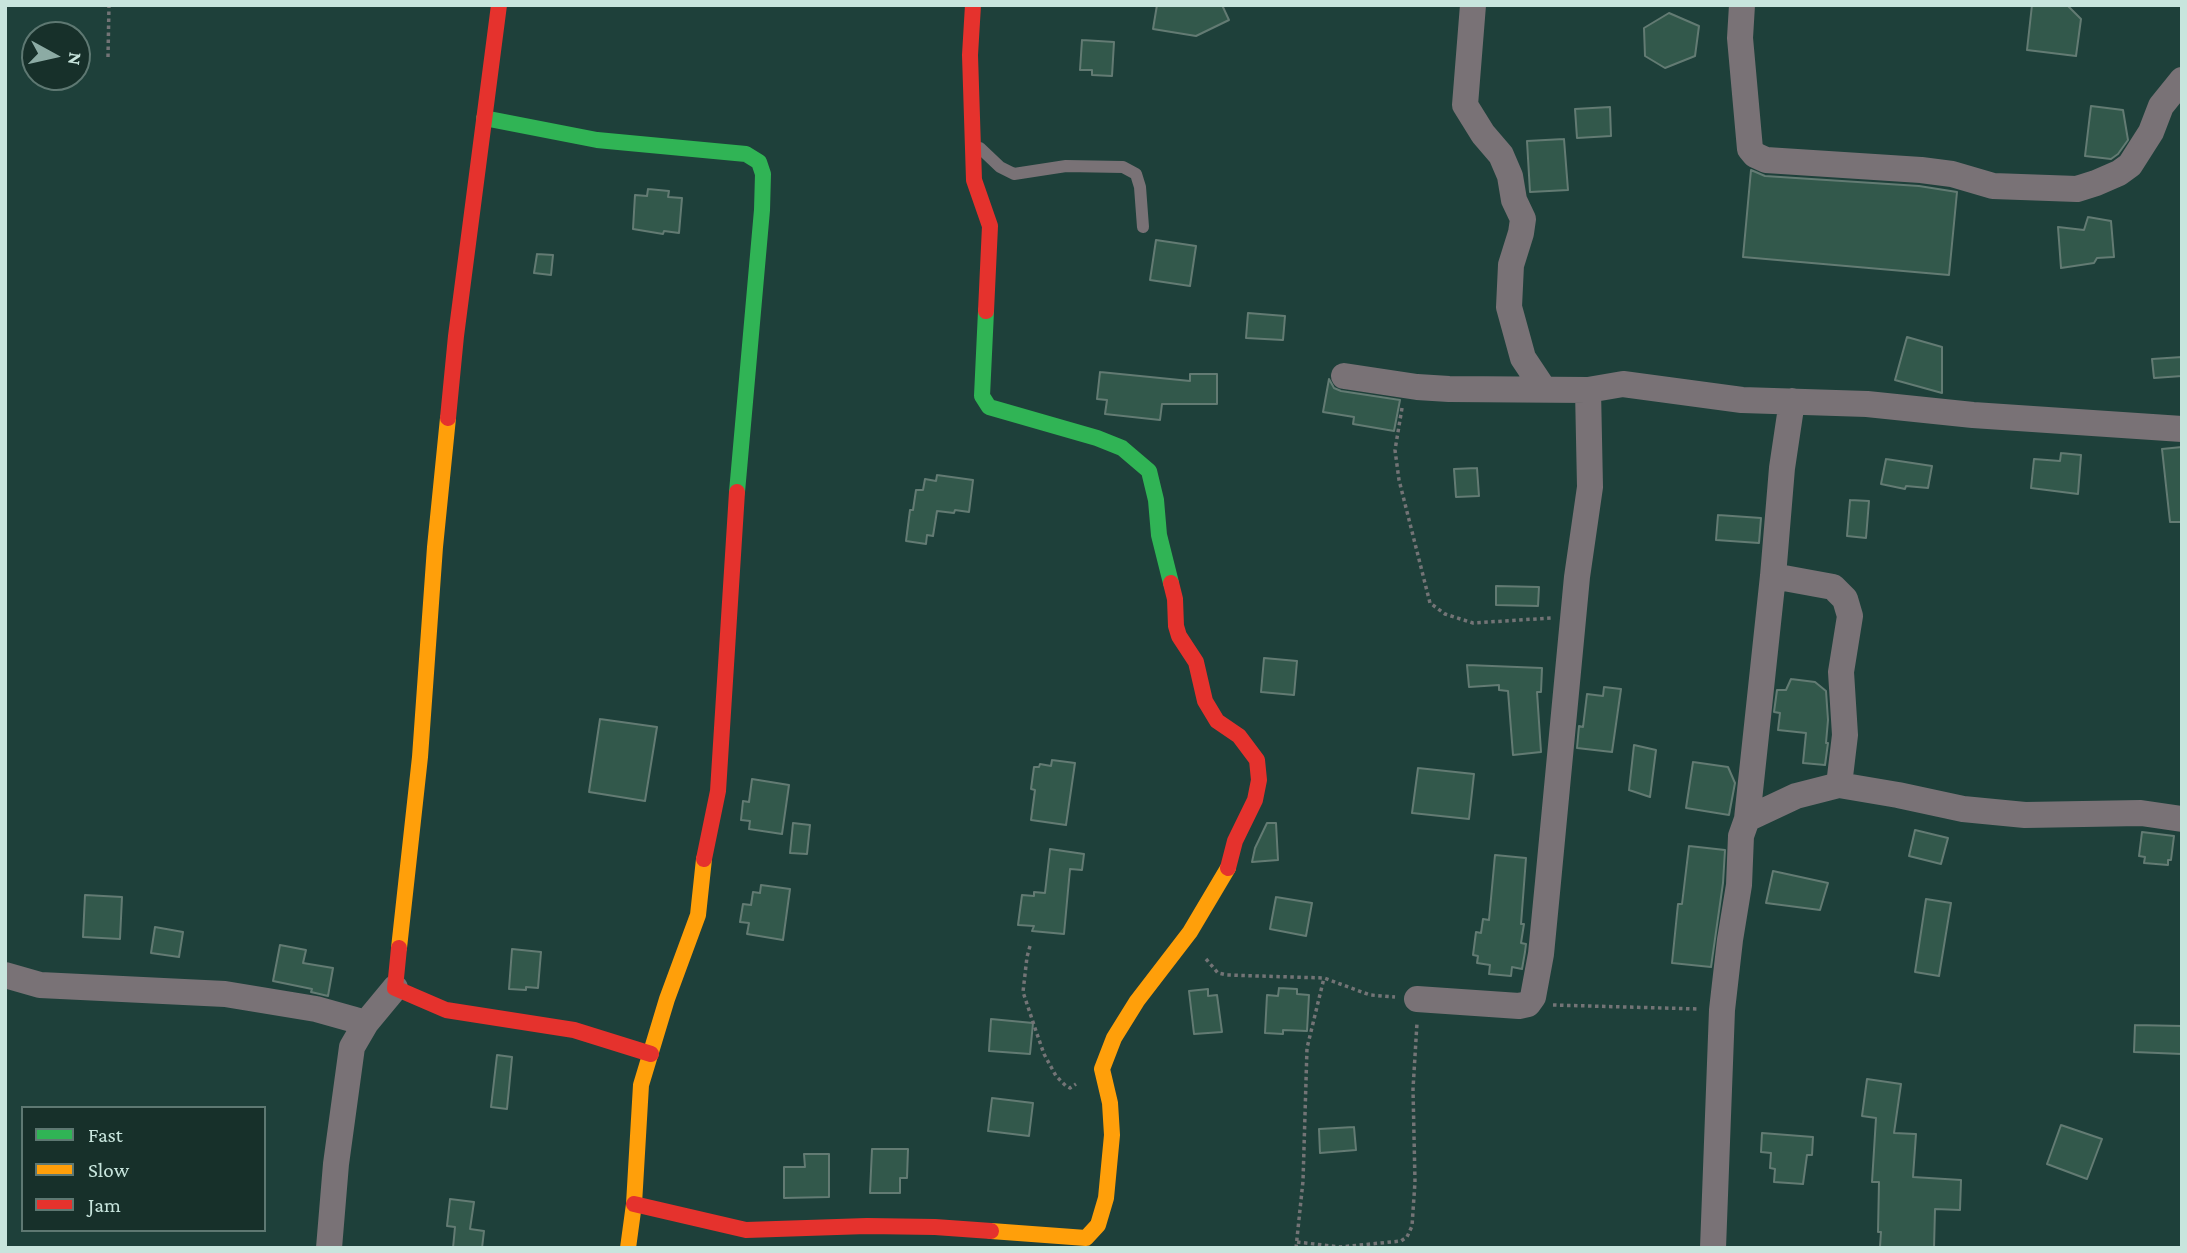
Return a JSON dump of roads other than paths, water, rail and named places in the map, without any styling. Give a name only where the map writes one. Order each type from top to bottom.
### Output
[{"type":"street","points":[[329,1248],[336,1164],[352,1047],[366,1023],[395,988],[420,757],[435,548],[454,349],[499,5]]},
{"type":"street","points":[[634,1203],[746,1230],[935,1227],[1086,1238],[1098,1225],[1106,1198],[1112,1135],[1110,1103],[1102,1069],[1125,1019],[1189,932],[1229,866],[1235,841],[1255,800],[1259,780],[1257,760],[1238,736],[1217,721],[1205,701],[1196,663],[1178,636],[1175,599],[1159,535],[1156,500],[1149,471],[1122,448],[1097,438],[989,407],[982,396],[990,226],[974,180],[970,55],[973,5]]},
{"type":"street","points":[[1473,5],[1465,105],[1483,134],[1501,155],[1510,176],[1514,200],[1523,219],[1511,265],[1509,307],[1523,358],[1543,388]]},
{"type":"street","points":[[1742,5],[1740,37],[1750,149],[1755,155],[1766,160],[1921,170],[1952,174],[1993,186],[2077,189],[2119,173],[2130,164],[2151,132],[2161,106],[2182,80]]},
{"type":"street","points":[[484,118],[597,140],[746,154],[759,162],[763,174],[735,513],[718,791],[703,866],[698,915],[667,999],[642,1085],[634,1203],[628,1248]]},
{"type":"street","points":[[1344,376],[1406,386],[1449,389],[1588,390],[1622,384],[1742,400],[1867,404],[1973,415],[2182,429]]},
{"type":"street","points":[[1417,999],[1519,1006],[1528,1004],[1533,997],[1541,954],[1573,617],[1590,487],[1588,390]]},
{"type":"street","points":[[1713,1248],[1722,1010],[1739,886],[1741,836],[1746,819],[1782,468],[1792,401]]},
{"type":"street","points":[[1773,576],[1833,587],[1845,599],[1850,616],[1841,672],[1845,735],[1839,785]]},
{"type":"street","points":[[1746,819],[1796,796],[1839,785],[1898,794],[1963,809],[2025,815],[2141,813],[2182,819]]},
{"type":"street","points":[[5,975],[40,985],[225,994],[316,1009],[366,1023]]},
{"type":"street","points":[[395,988],[446,1010],[574,1030],[650,1055]]},
{"type":"lane","points":[[972,141],[1000,167],[1014,174],[1066,166],[1123,167],[1136,174],[1140,187],[1143,227]]}]
